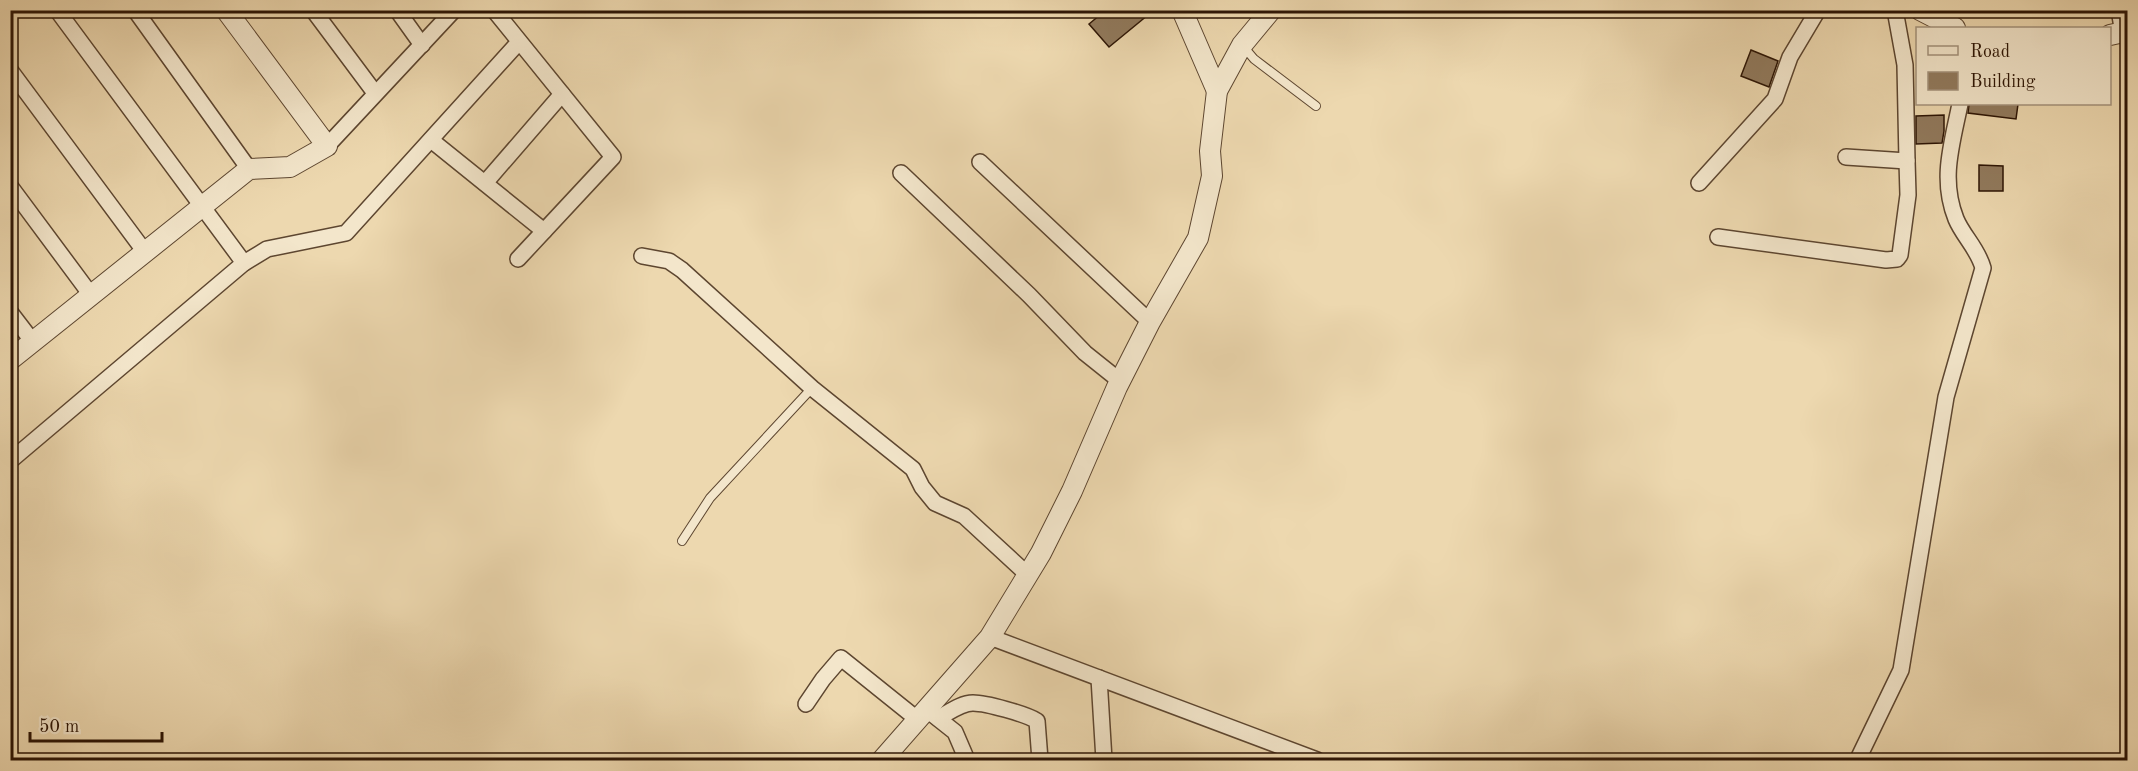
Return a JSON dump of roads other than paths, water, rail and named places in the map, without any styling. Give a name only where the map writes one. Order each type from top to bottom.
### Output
[{"type":"street","points":[[57,10],[244,262]]},
{"type":"street","points":[[135,10],[249,169]]},
{"type":"street","points":[[226,10],[327,146]]},
{"type":"street","points":[[313,10],[375,93]]},
{"type":"street","points":[[397,10],[422,45]]},
{"type":"street","points":[[10,360],[249,169],[290,167],[327,146],[454,10]]},
{"type":"street","points":[[494,10],[614,157],[518,259]]},
{"type":"street","points":[[1182,10],[1218,91]]},
{"type":"street","points":[[882,760],[927,716],[990,637],[1041,553],[1072,491],[1120,381],[1150,322],[1198,238],[1212,176],[1210,151],[1218,91],[1242,45],[1271,10]]},
{"type":"street","points":[[1699,183],[1775,99],[1790,57],[1818,10]]},
{"type":"street","points":[[1718,237],[1886,260],[1897,259],[1900,255],[1908,195],[1905,65],[1895,10]]},
{"type":"street","points":[[1920,10],[1953,27]]},
{"type":"street","points":[[2119,10],[2120,33]]},
{"type":"street","points":[[10,461],[244,262],[267,249],[346,233],[519,42]]},
{"type":"street","points":[[10,70],[145,252]]},
{"type":"street","points":[[484,183],[562,94]]},
{"type":"street","points":[[1858,759],[1901,670],[1946,397],[1983,268],[1980,257],[1957,221],[1949,199],[1946,172],[1960,105]]},
{"type":"street","points":[[431,140],[544,231]]},
{"type":"street","points":[[1846,157],[1907,161]]},
{"type":"street","points":[[980,162],[1150,322]]},
{"type":"street","points":[[901,173],[1029,295],[1085,352],[1120,381]]},
{"type":"street","points":[[10,186],[91,295]]},
{"type":"street","points":[[642,256],[669,261],[682,270],[812,388],[913,469],[922,487],[935,503],[964,516],[1028,574]]},
{"type":"street","points":[[10,312],[33,342]]},
{"type":"street","points":[[990,637],[1317,760]]},
{"type":"street","points":[[806,704],[823,679],[842,658],[927,716],[955,732],[967,760]]},
{"type":"street","points":[[1099,678],[1104,760]]},
{"type":"street","points":[[927,716],[974,703],[1029,716],[1037,721],[1040,760]]},
{"type":"lane","points":[[1242,45],[1254,58],[1316,106]]},
{"type":"lane","points":[[682,541],[710,498],[812,388]]}]
